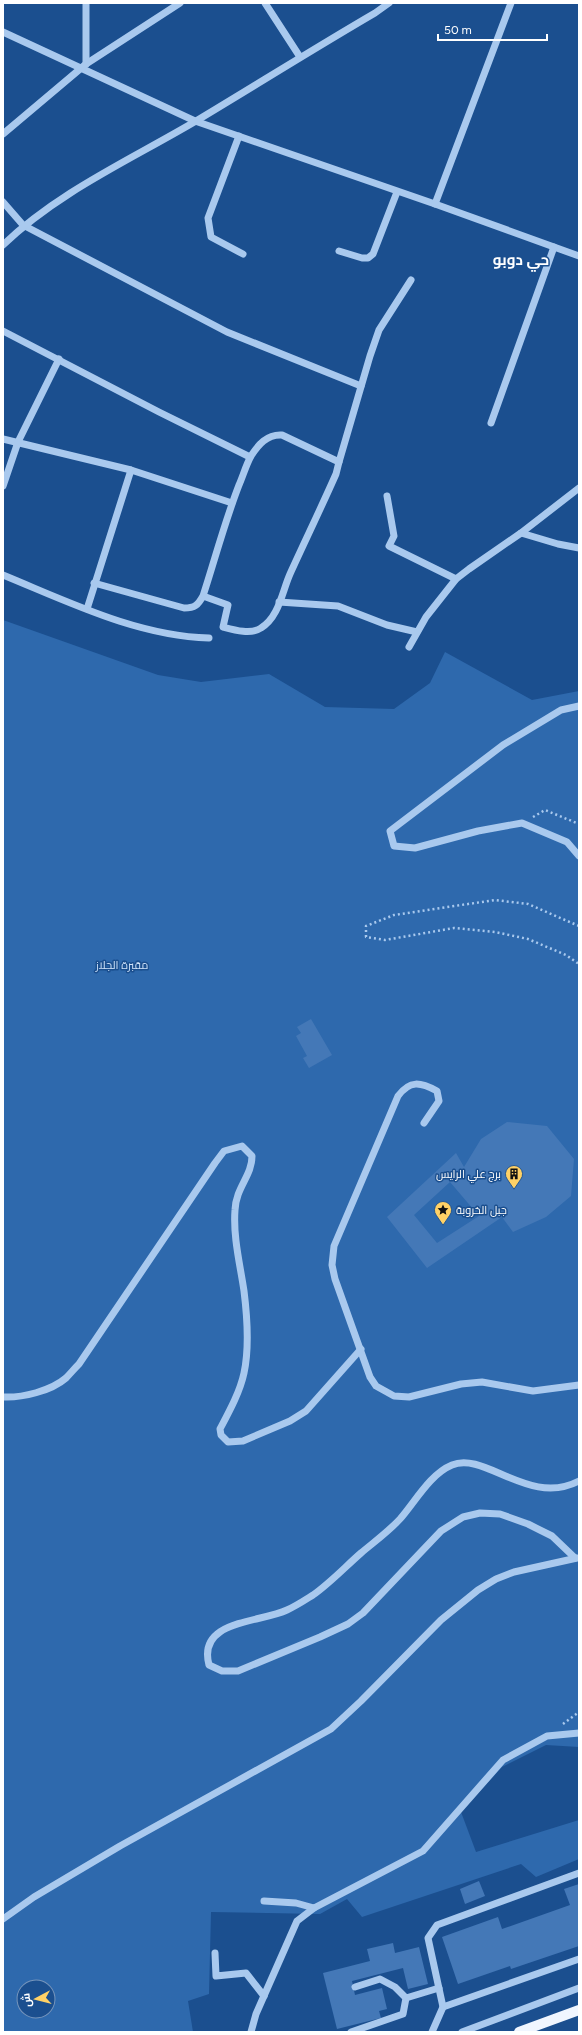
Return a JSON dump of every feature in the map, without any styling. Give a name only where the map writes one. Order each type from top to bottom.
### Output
[{"type":"main road","points":[[519,2032],[579,2010]]},
{"type":"street","points":[[84,66],[86,3]]},
{"type":"street","points":[[3,134],[84,66],[180,3]]},
{"type":"street","points":[[265,3],[300,57]]},
{"type":"street","points":[[3,245],[23,226],[98,175],[195,121],[375,13],[389,3]]},
{"type":"street","points":[[434,204],[511,3]]},
{"type":"street","points":[[3,32],[84,66],[195,121],[579,256]]},
{"type":"street","points":[[239,136],[208,218],[211,237],[243,254]]},
{"type":"street","points":[[340,251],[362,258],[368,258],[373,254],[397,192]]},
{"type":"street","points":[[3,202],[23,226],[227,332],[361,386]]},
{"type":"street","points":[[491,423],[554,247]]},
{"type":"street","points":[[203,596],[228,605],[223,627],[238,632],[261,629],[273,616],[336,474],[361,386],[379,330],[411,280]]},
{"type":"street","points":[[3,331],[159,412],[250,457]]},
{"type":"street","points":[[3,486],[18,442],[59,359]]},
{"type":"street","points":[[94,583],[184,608],[192,608],[198,605],[203,596],[232,503],[250,457],[261,443],[275,435],[282,435],[339,462]]},
{"type":"street","points":[[3,439],[131,470],[232,503]]},
{"type":"street","points":[[87,609],[131,470]]},
{"type":"street","points":[[409,647],[426,617],[456,579],[522,533],[579,488]]},
{"type":"street","points":[[388,496],[394,536],[389,546],[456,579]]},
{"type":"street","points":[[522,533],[558,544],[579,548]]},
{"type":"street","points":[[3,575],[117,620],[185,638],[209,638]]},
{"type":"street","points":[[279,602],[338,606],[387,625],[417,632]]},
{"type":"street","points":[[579,706],[561,710],[503,745],[390,831],[394,846],[416,848],[478,831],[522,823],[567,842],[579,856]]},
{"type":"street","points":[[424,1123],[439,1101],[437,1092],[426,1085],[415,1083],[404,1087],[398,1096],[334,1246],[332,1265],[335,1279],[370,1377],[376,1386],[394,1396],[409,1396],[461,1384],[482,1382],[533,1391],[579,1385]]},
{"type":"street","points":[[3,1397],[29,1394],[65,1379],[79,1364],[224,1151],[242,1146],[252,1156],[252,1166],[236,1194],[235,1209],[235,1232],[244,1293],[246,1346],[244,1374],[230,1410],[220,1429],[221,1435],[228,1442],[243,1441],[290,1421],[306,1411],[361,1349]]},
{"type":"street","points":[[577,1558],[552,1536],[528,1524],[500,1514],[480,1513],[463,1517],[441,1531],[363,1613],[348,1624],[284,1653],[238,1671],[222,1671],[209,1665],[206,1656],[209,1642],[218,1632],[287,1611],[314,1594],[398,1520],[436,1475],[451,1465],[463,1462],[487,1469],[526,1485],[545,1489],[572,1485],[579,1481]]},
{"type":"street","points":[[3,1919],[34,1897],[120,1846],[330,1729],[356,1706],[459,1603],[484,1586],[496,1579],[514,1572],[577,1558]]},
{"type":"street","points":[[251,2032],[264,1996],[297,1921],[314,1908],[423,1851],[503,1760],[546,1736],[579,1733]]},
{"type":"street","points":[[432,2032],[443,2007],[428,1938],[437,1925],[579,1873]]},
{"type":"street","points":[[264,1901],[296,1902],[314,1908]]},
{"type":"street","points":[[215,1953],[216,1976],[246,1973],[264,1996]]},
{"type":"street","points":[[443,2007],[579,1959]]},
{"type":"street","points":[[355,1987],[380,1979],[395,1986],[406,1998]]},
{"type":"street","points":[[406,1998],[439,1988]]},
{"type":"street","points":[[462,2032],[579,1988]]},
{"type":"street","points":[[351,2032],[403,2014],[406,1998]]},
{"type":"path","points":[[522,823],[545,810],[579,824]]},
{"type":"path","points":[[579,926],[528,904],[495,900],[394,915],[366,926],[366,937],[385,940],[454,928],[495,932],[528,939],[566,955],[579,964]]},
{"type":"green space","name":"مقبرة الجلاز","points":[[3,620],[158,675],[201,682],[269,674],[325,707],[394,709],[430,683],[445,652],[532,700],[579,691],[579,1747],[546,1745],[502,1767],[461,1812],[476,1852],[579,1820],[579,1859],[536,1877],[521,1864],[362,1917],[347,1899],[320,1914],[211,1912],[209,1994],[188,2001],[193,2032],[3,2032]]},
{"type":"building","points":[[311,1019],[332,1055],[309,1068],[303,1058],[307,1056],[296,1036],[301,1033],[297,1027]]},
{"type":"building","name":"برج علي الرايس","points":[[507,1122],[547,1126],[574,1159],[571,1196],[546,1217],[513,1232],[502,1217],[427,1268],[387,1217],[456,1153],[464,1167],[481,1139]],"holes":[[[450,1182],[479,1216],[437,1243],[414,1215]]]},
{"type":"building","points":[[479,1881],[485,1896],[465,1904],[460,1889]]},
{"type":"building","points":[[579,1884],[579,1946],[511,1969],[510,1966],[458,1984],[442,1937],[498,1917],[502,1929],[570,1905],[564,1889]]},
{"type":"building","points":[[393,1943],[395,1953],[419,1947],[428,1984],[408,1989],[403,1968],[352,1981],[355,1995],[382,1988],[387,2009],[379,2011],[381,2018],[337,2029],[323,1973],[370,1961],[367,1949]]},
{"type":"place","name":"برج علي الرايس","points":[[514,1189]]},
{"type":"place","name":"جبل الخروبة","points":[[443,1225]]},
{"type":"district","name":"حي دوبو","points":[[521,260]]}]
